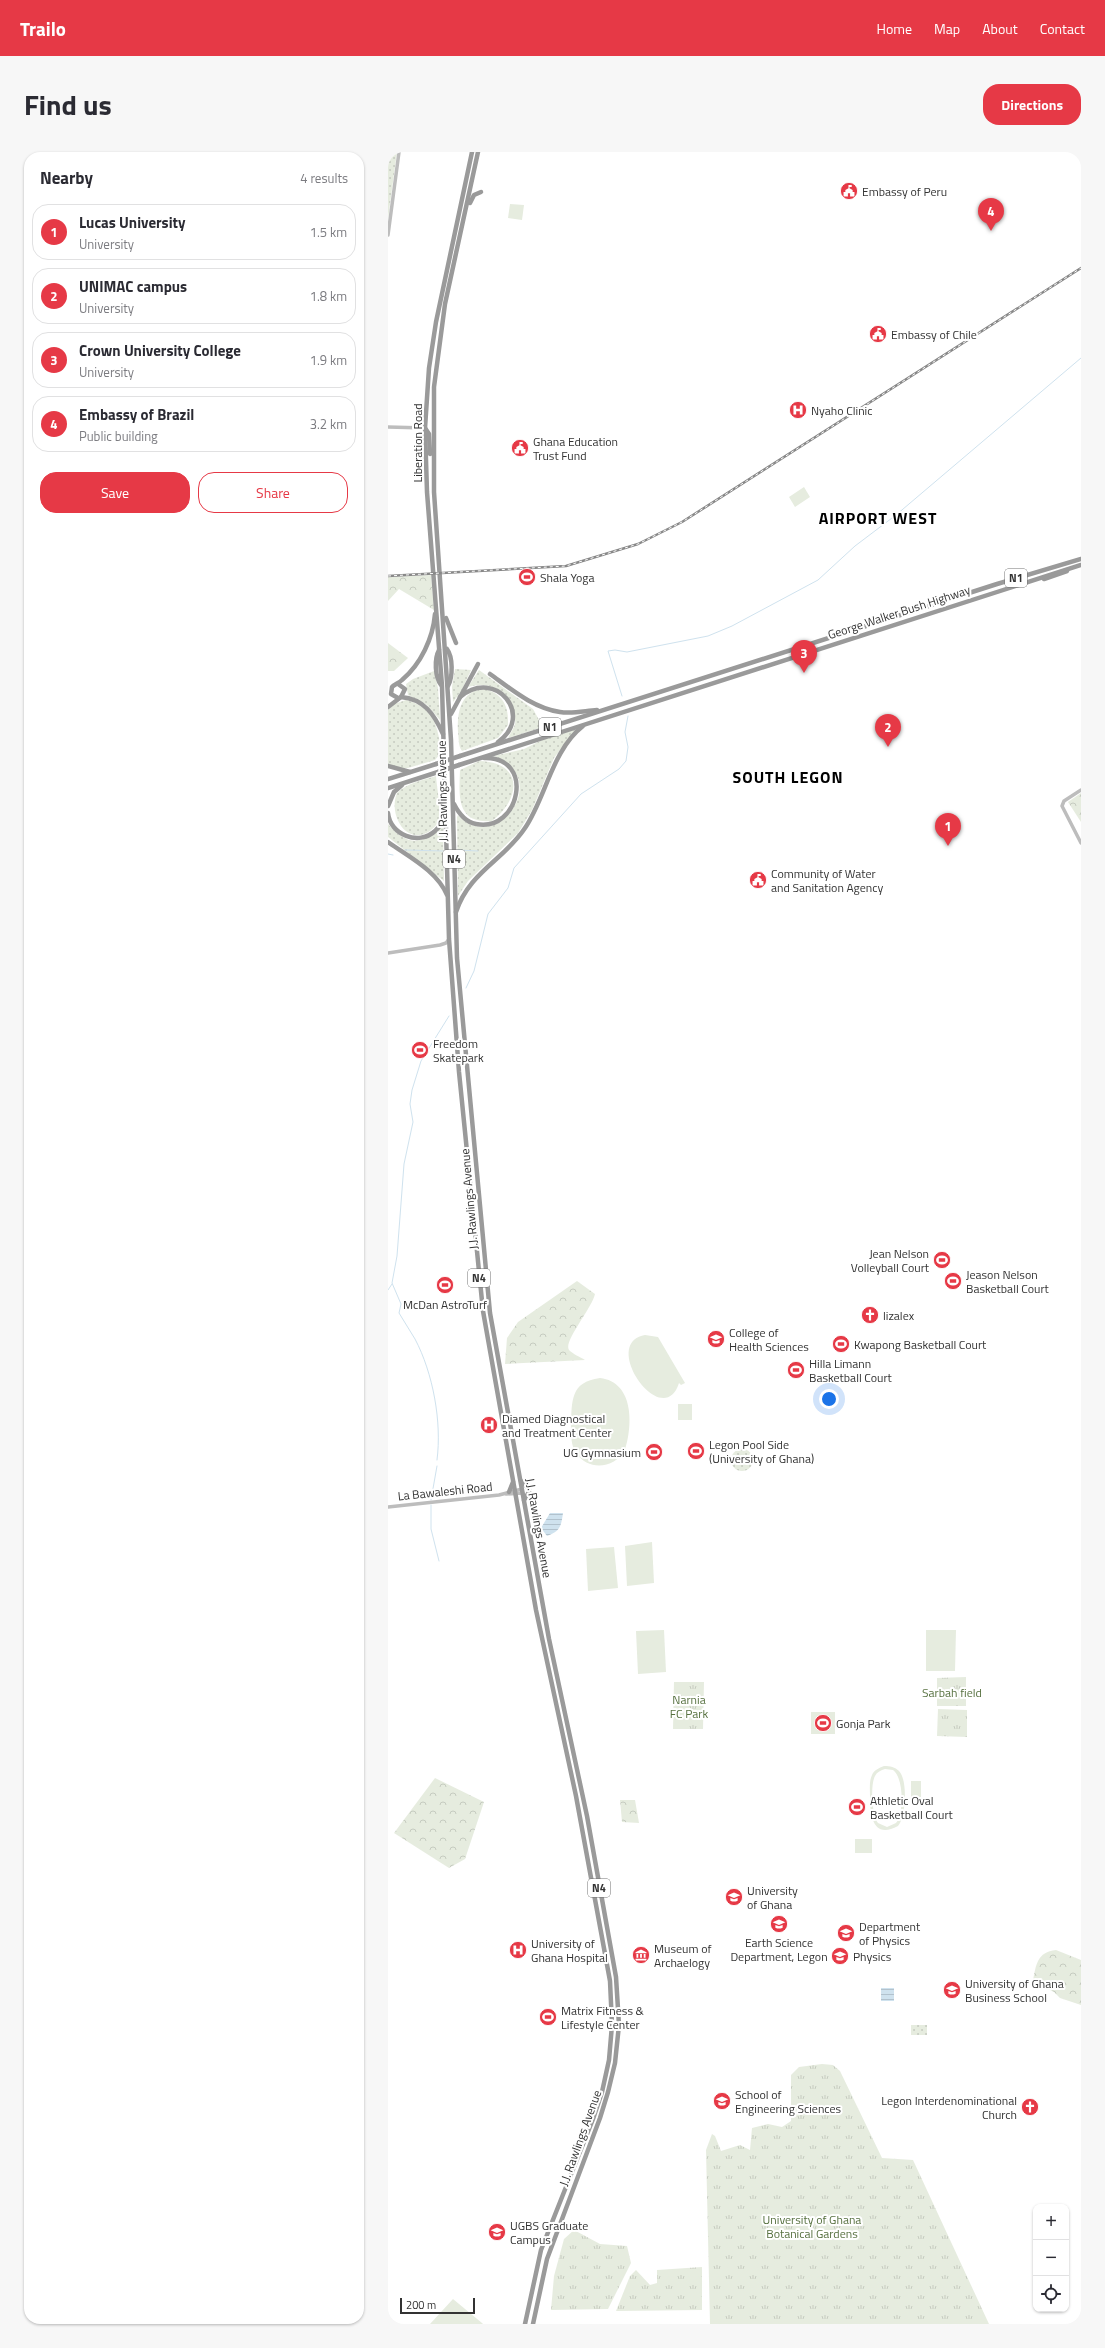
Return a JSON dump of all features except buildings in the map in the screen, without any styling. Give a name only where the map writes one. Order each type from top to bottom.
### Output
[{"type":"highway","points":[[470,190],[470,178],[474,152]]},
{"type":"highway","name":"Liberation Road","points":[[444,738],[440,649],[426,485],[425,428],[429,368],[436,322],[474,152]]},
{"type":"highway","name":"Liberation Road","points":[[450,719],[448,686],[452,678],[450,654],[446,648],[439,568],[433,463],[434,387],[437,352],[444,304],[478,152]]},
{"type":"highway","points":[[465,212],[472,197],[481,192]]},
{"type":"highway","points":[[425,428],[428,432],[430,452],[433,463]]},
{"type":"highway","name":"George Walker Bush Highway","points":[[606,709],[997,584],[1081,559]]},
{"type":"highway","name":"George Walker Bush Highway","points":[[586,724],[1011,586],[1062,574],[1081,565]]},
{"type":"highway","points":[[436,602],[434,627],[428,644],[411,670],[398,684],[392,686],[390,692],[400,697],[424,704],[432,712],[444,738]]},
{"type":"highway","points":[[443,611],[456,643]]},
{"type":"highway","points":[[450,719],[454,706],[478,664]]},
{"type":"highway","points":[[490,674],[530,701],[544,708],[572,713],[606,709]]},
{"type":"highway","points":[[388,707],[400,697],[405,689],[398,684]]},
{"type":"highway","points":[[460,697],[471,689],[486,687],[500,692],[508,701],[512,712],[512,725],[508,733],[494,745]]},
{"type":"highway","name":"N1","points":[[388,779],[606,709]]},
{"type":"highway","name":"J.J. Rawlings Avenue","points":[[450,719],[455,916],[485,1272],[496,1347],[520,1481],[616,1977],[619,2025],[615,2063],[608,2092],[600,2118],[547,2259],[533,2324]]},
{"type":"highway","points":[[455,916],[462,896],[469,885],[524,830],[538,807],[566,744],[574,733],[586,724]]},
{"type":"highway","name":"N1","points":[[388,788],[586,724]]},
{"type":"highway","name":"J.J. Rawlings Avenue","points":[[444,738],[449,939],[459,1072],[480,1284],[536,1610],[581,1819],[610,1981],[612,2003],[609,2060],[602,2092],[593,2119],[541,2250],[525,2324]]},
{"type":"highway","points":[[453,803],[463,818],[481,825],[495,823],[512,806],[518,785],[511,768],[495,759],[476,759]]},
{"type":"highway","points":[[388,766],[411,772]]},
{"type":"highway","points":[[388,806],[394,792],[409,781]]},
{"type":"highway","points":[[388,813],[391,824],[397,831],[406,836],[418,838],[435,832],[441,824],[446,806]]},
{"type":"highway","points":[[388,842],[432,874],[442,885],[449,898]]},
{"type":"highway","points":[[520,1481],[529,1490],[524,1500]]},
{"type":"highway","points":[[513,1482],[508,1493],[516,1500]]},
{"type":"main road","points":[[388,235],[399,152]]},
{"type":"main road","points":[[388,427],[425,428]]},
{"type":"main road","points":[[1081,790],[1064,801],[1062,806],[1081,843]]},
{"type":"main road","points":[[388,953],[440,945],[446,943],[449,939]]},
{"type":"main road","name":"La Bawaleshi Road","points":[[388,1507],[522,1491]]},
{"type":"green space","points":[[388,152],[397,152],[388,219]]},
{"type":"green space","points":[[510,204],[524,205],[522,220],[508,218]]},
{"type":"green space","points":[[804,487],[810,497],[795,507],[789,497]]},
{"type":"green space","points":[[431,575],[434,610],[399,589],[388,601],[388,577]]},
{"type":"green space","points":[[388,643],[408,658],[394,671],[388,671]]},
{"type":"green space","points":[[455,669],[471,670],[461,692],[453,702],[452,687]]},
{"type":"green space","points":[[479,670],[533,709],[543,727],[508,738],[515,722],[512,706],[508,699],[498,689],[491,686],[476,685],[468,687]]},
{"type":"green space","points":[[434,671],[438,688],[440,720],[427,705],[408,695],[406,684],[413,679]]},
{"type":"green space","points":[[484,689],[496,694],[504,702],[507,712],[508,725],[498,738],[462,751],[459,744],[458,732],[459,711],[465,698],[476,691]]},
{"type":"green space","points":[[406,700],[423,707],[433,719],[438,734],[441,753],[435,760],[408,768],[400,768],[388,764],[388,710],[394,704]]},
{"type":"green space","points":[[576,729],[554,758],[532,810],[518,833],[468,881],[458,896],[458,815],[473,825],[488,826],[501,820],[512,810],[519,796],[519,781],[511,767],[494,756],[524,749],[544,739]]},
{"type":"green space","points":[[479,761],[493,763],[504,768],[510,774],[513,783],[513,792],[509,802],[502,812],[492,821],[480,821],[472,818],[466,813],[460,798],[460,770]]},
{"type":"green space","points":[[436,776],[440,809],[438,821],[436,826],[430,831],[421,835],[413,835],[401,826],[397,818],[395,801],[397,793],[410,784]]},
{"type":"green space","points":[[1081,793],[1081,822],[1068,802]]},
{"type":"green space","points":[[388,824],[402,837],[416,841],[429,837],[443,825],[444,881],[388,837]]},
{"type":"green space","points":[[577,1281],[595,1294],[568,1346],[569,1350],[585,1360],[505,1364],[507,1338],[518,1322]]},
{"type":"green space","points":[[645,1335],[658,1337],[685,1383],[681,1385],[679,1383],[671,1396],[660,1398],[649,1392],[639,1381],[631,1367],[629,1353],[633,1341]]},
{"type":"green space","points":[[600,1378],[611,1381],[619,1387],[625,1396],[630,1417],[628,1440],[625,1450],[621,1456],[609,1464],[595,1465],[581,1459],[574,1450],[571,1437],[572,1409],[575,1394],[578,1388],[590,1380]]},
{"type":"green space","points":[[678,1404],[692,1404],[692,1420],[678,1420]]},
{"type":"green space","points":[[742,1449],[750,1452],[753,1460],[750,1468],[742,1471],[734,1468],[731,1460],[734,1452]]},
{"type":"green space","points":[[652,1542],[654,1583],[627,1586],[625,1546]]},
{"type":"green space","points":[[614,1547],[618,1588],[588,1591],[586,1549]]},
{"type":"green space","points":[[664,1630],[666,1672],[638,1674],[636,1631]]},
{"type":"green space","points":[[926,1630],[956,1630],[955,1671],[926,1671]]},
{"type":"green space","name":"Sarbah field","points":[[966,1677],[966,1706],[937,1706],[937,1678]]},
{"type":"green space","name":"Narnia FC Park","points":[[674,1682],[704,1682],[703,1729],[673,1729]]},
{"type":"green space","name":"Sarbah field","points":[[938,1709],[967,1710],[967,1737],[937,1736]]},
{"type":"green space","name":"Gonja Park","points":[[811,1712],[835,1712],[835,1734],[811,1734]]},
{"type":"green space","points":[[884,1766],[892,1767],[899,1771],[904,1782],[905,1790],[903,1815],[901,1821],[898,1826],[890,1830],[878,1828],[872,1818],[870,1804],[871,1777],[877,1769]],"holes":[[[885,1769],[893,1770],[897,1774],[902,1796],[899,1818],[896,1823],[887,1827],[878,1823],[874,1814],[872,1793],[873,1780],[878,1772]]]},
{"type":"green space","points":[[435,1778],[484,1802],[465,1859],[449,1868],[394,1833]]},
{"type":"green space","points":[[911,1781],[921,1781],[921,1800],[911,1800]]},
{"type":"green space","points":[[620,1800],[635,1800],[639,1823],[622,1822]]},
{"type":"green space","points":[[855,1839],[872,1839],[872,1853],[855,1853]]},
{"type":"green space","points":[[1056,1950],[1081,1960],[1081,2005],[1060,1998],[1054,1992],[1033,1981],[1038,1960],[1045,1953]]},
{"type":"green space","points":[[911,2025],[927,2025],[927,2035],[911,2035]]},
{"type":"green space","name":"University of Ghana Botanical Gardens","points":[[822,2064],[833,2065],[840,2071],[882,2158],[913,2160],[989,2324],[710,2324],[706,2150],[712,2134],[715,2136],[721,2151],[740,2145],[750,2150],[752,2128],[768,2124],[782,2127],[791,2121],[791,2075],[799,2067]]},
{"type":"green space","points":[[574,2230],[600,2244],[627,2246],[631,2263],[608,2309],[551,2310],[554,2276],[564,2239]]},
{"type":"green space","points":[[702,2267],[702,2310],[616,2311],[630,2276],[636,2270],[650,2285],[657,2283],[657,2270]]},
{"type":"green space","points":[[453,2299],[482,2323],[483,2324],[430,2324]]},
{"type":"water","points":[[550,1513],[563,1513],[559,1528],[547,1536],[541,1528]]},
{"type":"water","points":[[881,1988],[894,1988],[894,2001],[881,2001]]},
{"type":"waterway","points":[[622,696],[608,651],[615,650],[627,652],[708,636],[732,626],[818,580],[855,546],[896,515],[1081,358]]},
{"type":"waterway","points":[[466,988],[474,971],[488,914],[508,888],[514,868],[581,794],[619,769],[626,761],[628,747],[625,732],[628,716]]},
{"type":"waterway","points":[[405,850],[443,851]]},
{"type":"waterway","points":[[458,850],[478,851]]},
{"type":"waterway","points":[[388,854],[393,855]]},
{"type":"waterway","points":[[437,1460],[437,1414],[431,1382],[427,1367],[415,1339],[399,1313],[401,1304],[392,1283],[397,1256],[404,1164],[413,1122],[410,1104],[412,1090],[421,1061],[449,1016]]},
{"type":"waterway","points":[[388,1290],[392,1284]]},
{"type":"waterway","points":[[431,1500],[437,1466]]},
{"type":"waterway","points":[[431,1505],[431,1529],[439,1561]]},
{"type":"railway","points":[[388,576],[566,566],[638,544],[682,522],[1081,268]]},
{"type":"place","name":"Embassy of Peru","points":[[849,191]]},
{"type":"place","name":"Embassy of Brazil","points":[[991,231]]},
{"type":"place","name":"Embassy of Chile","points":[[878,334]]},
{"type":"place","name":"Nyaho Clinic","points":[[798,410]]},
{"type":"place","name":"Ghana Education Trust Fund","points":[[520,448]]},
{"type":"place","name":"Shala Yoga","points":[[527,577]]},
{"type":"place","name":"Crown University College","points":[[804,673]]},
{"type":"place","name":"UNIMAC campus","points":[[888,747]]},
{"type":"place","name":"Lucas University","points":[[948,846]]},
{"type":"place","name":"Community of Water and Sanitation Agency","points":[[758,880]]},
{"type":"place","name":"Freedom Skatepark","points":[[420,1050]]},
{"type":"place","name":"Jean Nelson Volleyball Court","points":[[942,1260]]},
{"type":"place","name":"Jeason Nelson Basketball Court","points":[[953,1281]]},
{"type":"place","name":"McDan AstroTurf","points":[[445,1285]]},
{"type":"place","name":"lizalex","points":[[870,1315]]},
{"type":"place","name":"College of Health Sciences","points":[[716,1339]]},
{"type":"place","name":"Kwapong Basketball Court","points":[[841,1344]]},
{"type":"place","name":"Hilla Limann Basketball Court","points":[[796,1370]]},
{"type":"place","name":"Diamed Diagnostical and Treatment Center","points":[[489,1425]]},
{"type":"place","name":"Legon Pool Side (University of Ghana)","points":[[696,1451]]},
{"type":"place","name":"UG Gymnasium","points":[[654,1452]]},
{"type":"place","name":"Gonja Park","points":[[823,1723]]},
{"type":"place","name":"Athletic Oval Basketball Court","points":[[857,1807]]},
{"type":"place","name":"University of Ghana","points":[[734,1897]]},
{"type":"place","name":"Earth Science Department, Legon","points":[[779,1924]]},
{"type":"place","name":"Department of Physics","points":[[846,1933]]},
{"type":"place","name":"University of Ghana Hospital","points":[[518,1950]]},
{"type":"place","name":"Museum of Archaelogy","points":[[641,1955]]},
{"type":"place","name":"Physics","points":[[840,1956]]},
{"type":"place","name":"University of Ghana Business School","points":[[952,1990]]},
{"type":"place","name":"Matrix Fitness & Lifestyle Center","points":[[548,2017]]},
{"type":"place","name":"School of Engineering Sciences","points":[[722,2101]]},
{"type":"place","name":"Legon Interdenominational Church","points":[[1030,2107]]},
{"type":"place","name":"UGBS Graduate Campus","points":[[497,2232]]},
{"type":"district","name":"AIRPORT WEST","points":[[878,518]]},
{"type":"district","name":"SOUTH LEGON","points":[[788,777]]}]
